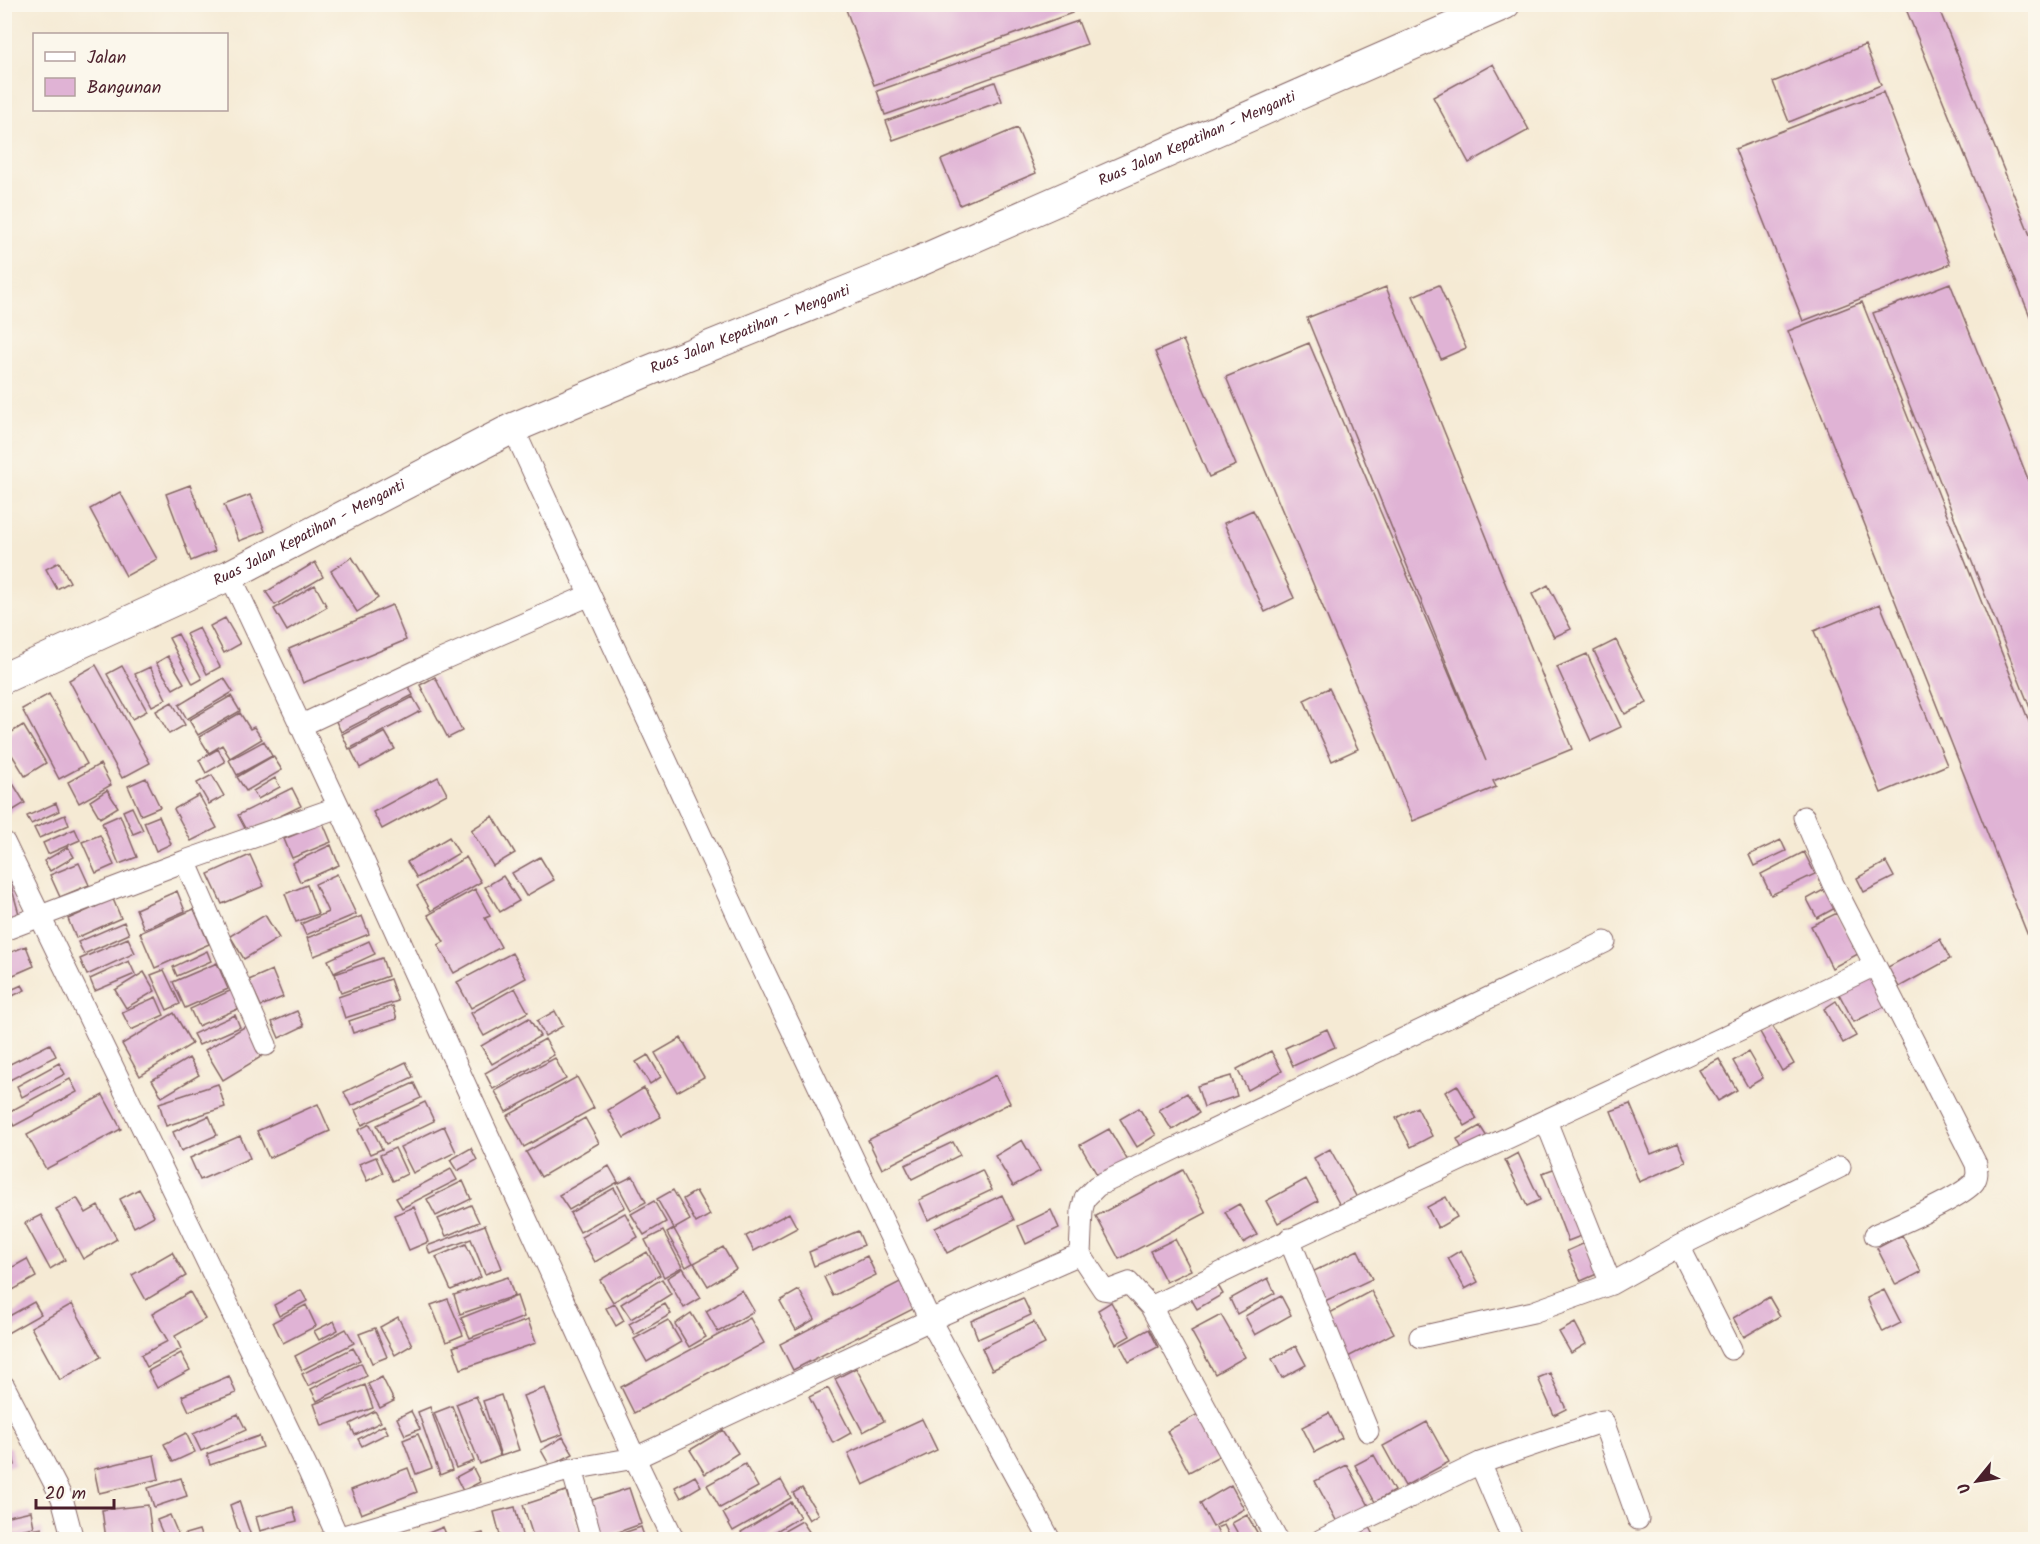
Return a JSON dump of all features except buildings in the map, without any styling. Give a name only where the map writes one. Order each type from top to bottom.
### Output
[{"type":"main road","name":"Ruas Jalan Kepatihan - Menganti","points":[[4,678],[230,575],[513,429],[643,373],[904,268],[1505,4]]},
{"type":"street","points":[[513,429],[743,927],[930,1320],[1050,1539]]},
{"type":"street","points":[[230,575],[339,807],[674,1539]]},
{"type":"street","points":[[300,726],[434,663],[590,595]]},
{"type":"street","points":[[4,930],[185,861],[339,807]]},
{"type":"street","points":[[1804,818],[1833,884],[1976,1164],[1977,1173],[1974,1182],[1962,1193],[1875,1235]]},
{"type":"street","points":[[4,842],[309,1472],[336,1539],[572,1469],[635,1458],[930,1320],[1080,1254]]},
{"type":"street","points":[[185,861],[266,1046]]},
{"type":"street","points":[[1277,1539],[1151,1307],[1129,1283],[1110,1290],[1103,1289],[1080,1254],[1082,1210],[1085,1198],[1097,1186],[1605,942]]},
{"type":"street","points":[[1151,1307],[1289,1239],[1546,1121],[1875,965]]},
{"type":"street","points":[[1546,1121],[1611,1284]]},
{"type":"street","points":[[1420,1337],[1533,1312],[1611,1284],[1679,1245],[1840,1167]]},
{"type":"street","points":[[1289,1239],[1368,1431]]},
{"type":"street","points":[[1679,1245],[1731,1349]]},
{"type":"street","points":[[4,1386],[62,1498],[73,1539]]},
{"type":"street","points":[[1321,1539],[1480,1463],[1603,1421],[1638,1519]]},
{"type":"street","points":[[1480,1463],[1513,1539]]},
{"type":"street","points":[[572,1469],[592,1539]]}]
